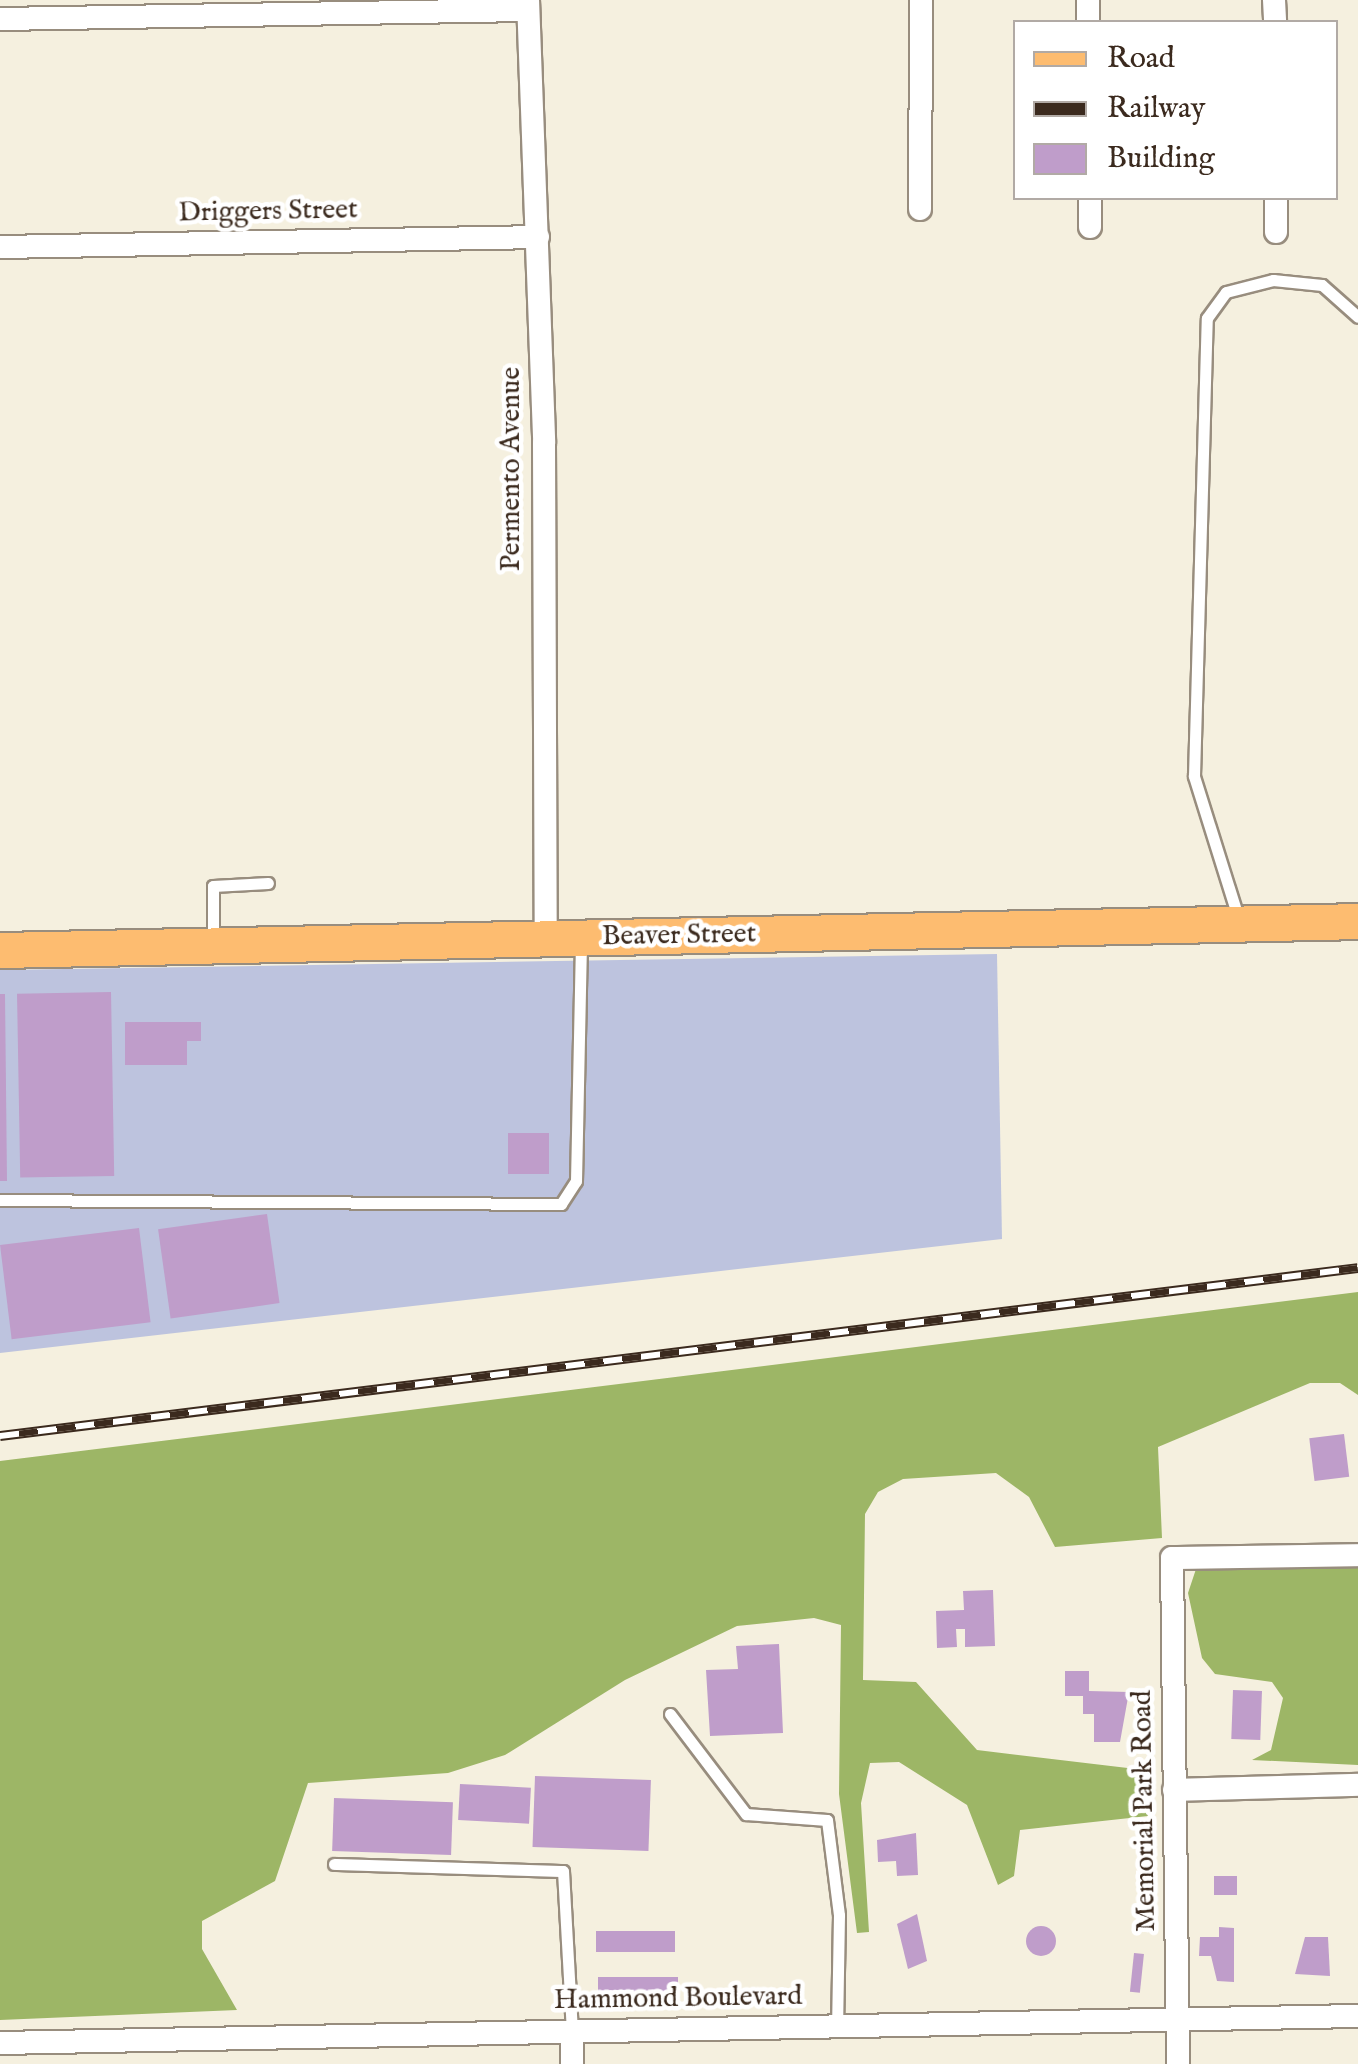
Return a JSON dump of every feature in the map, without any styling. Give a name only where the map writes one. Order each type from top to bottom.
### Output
[{"type":"main road","name":"Beaver Street","points":[[0,950],[1358,922]]},
{"type":"street","points":[[920,0],[920,208]]},
{"type":"street","points":[[0,18],[528,5]]},
{"type":"street","name":"Permento Avenue","points":[[528,5],[538,237],[546,938]]},
{"type":"street","points":[[1090,200],[1090,227]]},
{"type":"street","points":[[1276,200],[1276,232]]},
{"type":"street","name":"Driggers Street","points":[[0,247],[538,237]]},
{"type":"street","name":"Memorial Park Road","points":[[1178,2064],[1172,1558],[1358,1555]]},
{"type":"street","points":[[1174,1790],[1358,1786]]},
{"type":"street","name":"Hammond Boulevard","points":[[0,2044],[1358,2016]]},
{"type":"street","points":[[572,2032],[572,2064]]},
{"type":"lane","points":[[1240,924],[1194,776],[1208,318],[1226,292],[1274,280],[1322,285],[1358,317]]},
{"type":"lane","points":[[214,945],[213,886],[268,883]]},
{"type":"lane","points":[[1358,912],[1358,922]]},
{"type":"lane","points":[[0,1200],[560,1204],[576,1181],[582,938]]},
{"type":"lane","points":[[670,1714],[746,1814],[828,1820],[839,1915],[837,2026]]},
{"type":"lane","points":[[334,1864],[562,1871],[572,2032]]},
{"type":"shaded area","points":[[997,954],[1002,1239],[0,1353],[0,970]]},
{"type":"green space","points":[[1358,1292],[1358,1395],[1340,1383],[1310,1383],[1158,1447],[1162,1538],[1055,1547],[1029,1497],[996,1473],[903,1479],[878,1492],[865,1514],[863,1680],[916,1682],[977,1750],[1136,1769],[1148,1816],[1020,1830],[1014,1876],[998,1885],[967,1805],[899,1762],[870,1763],[861,1803],[869,1932],[857,1933],[839,1794],[841,1625],[814,1618],[737,1626],[625,1680],[505,1755],[448,1773],[308,1783],[275,1881],[202,1921],[202,1949],[237,2010],[0,2020],[0,1461]]},
{"type":"green space","points":[[1198,1563],[1358,1564],[1358,1765],[1252,1760],[1271,1750],[1283,1698],[1272,1682],[1215,1674],[1202,1658],[1188,1593]]},
{"type":"building","points":[[111,992],[114,1176],[20,1178],[17,994]]},
{"type":"building","points":[[0,994],[5,994],[7,1181],[0,1181]]},
{"type":"building","points":[[125,1022],[201,1022],[201,1041],[187,1041],[187,1065],[125,1065]]},
{"type":"building","points":[[508,1133],[549,1133],[549,1174],[508,1174]]},
{"type":"building","points":[[267,1214],[280,1303],[171,1318],[158,1229]]},
{"type":"building","points":[[139,1228],[151,1322],[12,1339],[0,1245]]},
{"type":"building","points":[[1344,1434],[1349,1477],[1315,1481],[1309,1438]]},
{"type":"building","points":[[993,1590],[995,1646],[965,1647],[965,1629],[956,1629],[957,1647],[937,1648],[936,1611],[964,1610],[963,1591]]},
{"type":"building","points":[[779,1644],[783,1733],[710,1736],[706,1670],[738,1669],[736,1646]]},
{"type":"building","points":[[1065,1671],[1089,1671],[1089,1691],[1129,1692],[1120,1742],[1094,1742],[1094,1714],[1083,1714],[1083,1696],[1065,1696]]},
{"type":"building","points":[[1233,1690],[1262,1691],[1260,1740],[1231,1739]]},
{"type":"building","points":[[535,1776],[651,1780],[648,1851],[533,1847]]},
{"type":"building","points":[[460,1784],[531,1788],[529,1824],[458,1820]]},
{"type":"building","points":[[334,1798],[453,1802],[451,1855],[332,1851]]},
{"type":"building","points":[[916,1833],[918,1875],[897,1876],[896,1861],[878,1862],[877,1840]]},
{"type":"building","points":[[1214,1876],[1237,1876],[1237,1895],[1214,1895]]},
{"type":"building","points":[[917,1914],[927,1961],[908,1969],[897,1924]]},
{"type":"building","points":[[1041,1926],[1052,1930],[1056,1941],[1052,1952],[1041,1956],[1030,1952],[1026,1941],[1030,1930]]},
{"type":"building","points":[[1219,1927],[1234,1928],[1234,1982],[1217,1981],[1211,1956],[1199,1956],[1200,1937],[1219,1937]]},
{"type":"building","points":[[596,1931],[675,1931],[675,1952],[596,1952]]},
{"type":"building","points":[[1305,1937],[1328,1937],[1330,1976],[1295,1974]]},
{"type":"building","points":[[1134,1953],[1144,1954],[1140,1993],[1130,1992]]},
{"type":"building","points":[[598,1977],[678,1977],[678,1998],[598,1998]]},
{"type":"railway","points":[[0,1436],[1358,1268]]}]
